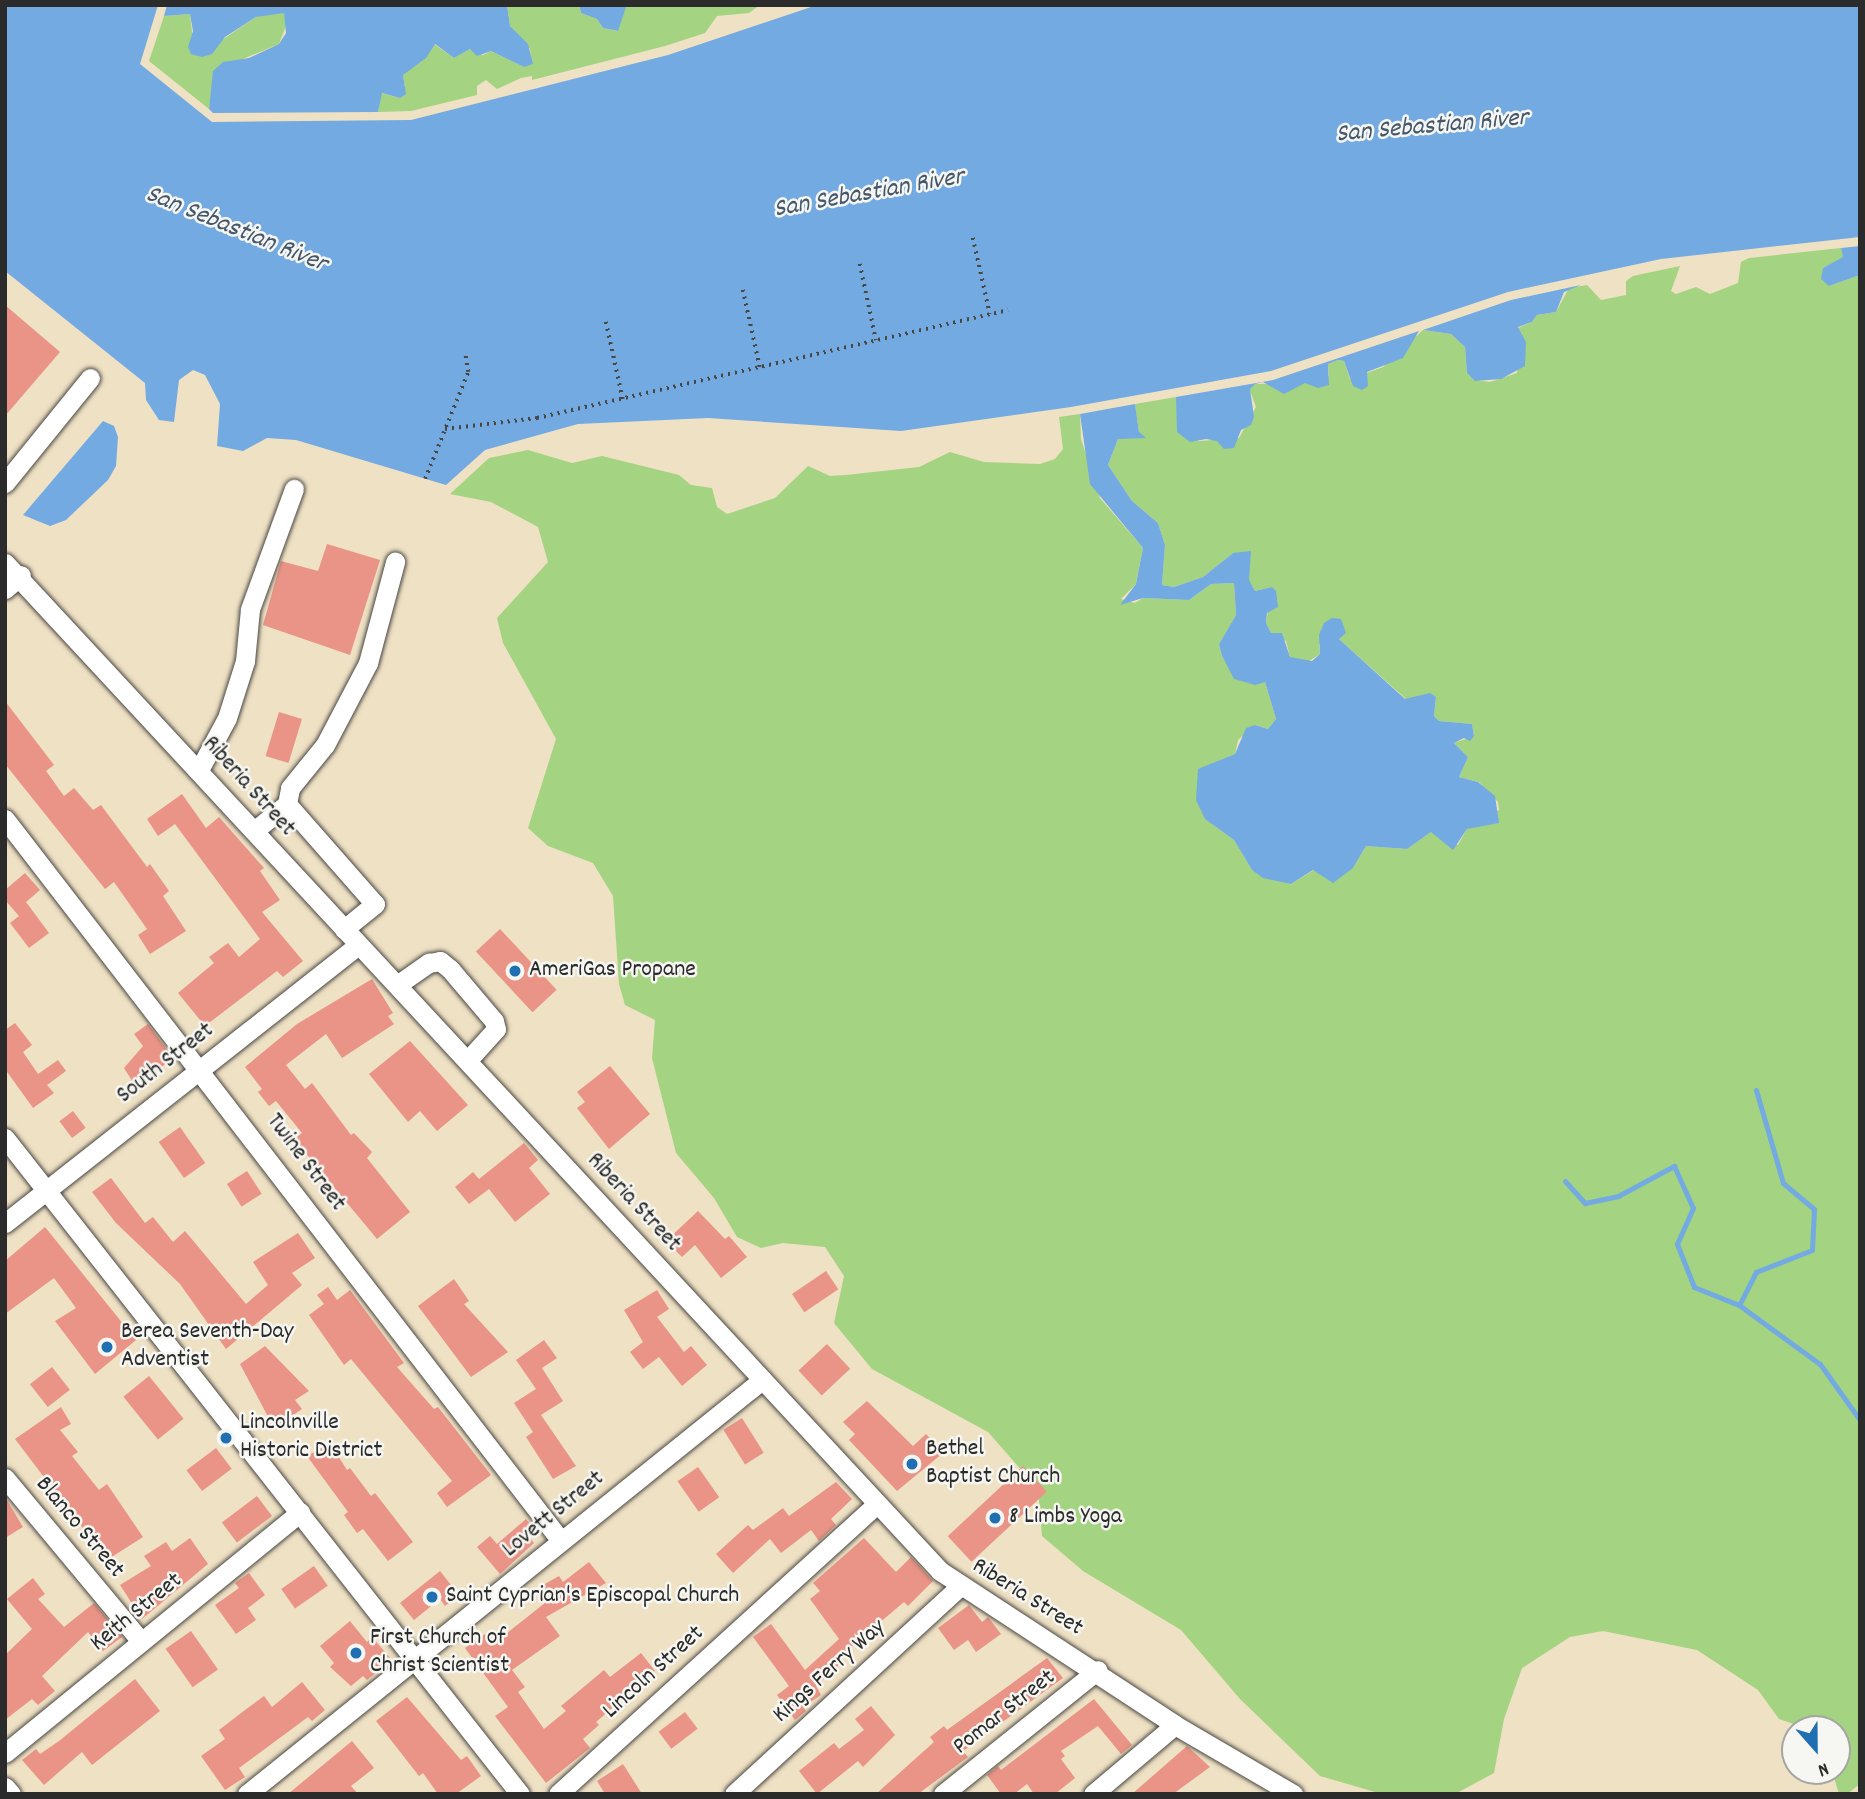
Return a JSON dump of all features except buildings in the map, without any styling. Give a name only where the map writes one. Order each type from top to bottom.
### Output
[{"type":"street","points":[[5,484],[90,378]]},
{"type":"street","points":[[199,770],[227,718],[245,662],[250,609],[294,489]]},
{"type":"street","points":[[254,831],[287,804],[290,788],[325,745],[368,663],[395,562]]},
{"type":"street","name":"Riberia Street","points":[[5,563],[21,575],[358,945],[468,1060],[877,1504],[959,1587],[1098,1670],[1175,1725],[1293,1794]]},
{"type":"street","points":[[5,589],[21,575]]},
{"type":"street","points":[[287,804],[375,904],[344,929]]},
{"type":"street","name":"Twine Street","points":[[5,819],[201,1068],[561,1541]]},
{"type":"street","name":"South Street","points":[[5,1223],[358,945]]},
{"type":"street","points":[[397,985],[429,962],[440,961],[450,969],[496,1029],[468,1060]]},
{"type":"street","points":[[5,1138],[520,1794]]},
{"type":"street","name":"Lovett Street","points":[[247,1794],[762,1380]]},
{"type":"street","name":"Blanco Street","points":[[5,1478],[141,1641]]},
{"type":"street","name":"Lincoln Street","points":[[558,1794],[877,1504]]},
{"type":"street","name":"Keith Street","points":[[5,1753],[300,1512]]},
{"type":"street","name":"Kings Ferry Way","points":[[733,1794],[959,1587]]},
{"type":"street","name":"Pomar Street","points":[[943,1794],[1098,1670]]},
{"type":"street","points":[[1093,1794],[1175,1725]]},
{"type":"street","points":[[5,1787],[11,1794]]},
{"type":"path","points":[[973,238],[990,314]]},
{"type":"path","points":[[860,264],[876,340]]},
{"type":"path","points":[[743,290],[760,367]]},
{"type":"path","points":[[445,429],[537,418],[1008,310]]},
{"type":"path","points":[[607,322],[623,399]]},
{"type":"path","points":[[425,479],[468,372],[465,354]]},
{"type":"green space","points":[[507,5],[579,5],[581,13],[597,19],[603,28],[617,31],[625,5],[760,5],[749,13],[717,16],[705,33],[665,46],[532,80],[532,76],[521,78],[497,89],[486,80],[477,86],[477,95],[411,111],[378,112],[381,93],[400,98],[405,88],[403,75],[434,44],[454,58],[470,49],[483,55],[491,51],[524,67],[531,58],[530,49],[510,26]]},
{"type":"green space","points":[[275,11],[284,13],[287,23],[279,44],[214,71],[209,109],[149,61],[164,16],[190,14],[193,40],[222,40],[256,17]]},
{"type":"green space","points":[[1841,248],[1844,257],[1823,268],[1829,286],[1860,275],[1860,1784],[1847,1794],[1839,1794],[1836,1785],[1851,1785],[1851,1715],[1781,1715],[1781,1720],[1758,1690],[1697,1650],[1603,1631],[1570,1637],[1522,1668],[1504,1719],[1494,1773],[1455,1794],[1382,1794],[1320,1776],[1240,1699],[1181,1630],[1083,1571],[1042,1536],[1038,1489],[988,1432],[872,1369],[834,1323],[844,1276],[825,1247],[783,1243],[761,1248],[737,1237],[714,1198],[676,1153],[652,1058],[655,1020],[625,1005],[619,984],[613,896],[593,863],[548,846],[528,828],[556,739],[503,643],[497,618],[548,562],[538,527],[491,502],[450,494],[489,458],[528,450],[572,463],[602,456],[679,475],[691,485],[712,488],[717,507],[727,514],[775,498],[808,466],[830,476],[846,475],[919,467],[950,452],[984,462],[1040,464],[1055,459],[1063,449],[1059,417],[1080,414],[1081,439],[1100,498],[1143,548],[1136,584],[1121,599],[1135,603],[1143,598],[1189,600],[1211,584],[1234,583],[1236,615],[1219,644],[1222,656],[1227,665],[1265,682],[1276,719],[1268,729],[1255,725],[1238,740],[1235,754],[1218,761],[1212,824],[1234,840],[1252,870],[1291,884],[1314,870],[1353,868],[1366,846],[1407,849],[1431,832],[1458,845],[1467,829],[1499,810],[1498,802],[1479,782],[1459,777],[1468,757],[1454,743],[1474,736],[1472,724],[1439,721],[1434,716],[1436,697],[1406,699],[1339,639],[1319,644],[1320,654],[1306,663],[1290,657],[1286,641],[1271,633],[1266,623],[1272,587],[1255,591],[1233,553],[1203,577],[1174,587],[1162,585],[1165,545],[1158,523],[1132,501],[1108,465],[1118,439],[1139,432],[1135,404],[1176,397],[1180,415],[1177,427],[1199,441],[1239,438],[1256,407],[1249,388],[1255,384],[1304,383],[1329,376],[1328,364],[1338,360],[1344,361],[1350,379],[1383,367],[1423,330],[1451,334],[1465,347],[1467,373],[1475,380],[1490,382],[1517,373],[1522,334],[1518,328],[1532,322],[1537,315],[1556,312],[1569,288],[1587,285],[1601,300],[1626,295],[1626,281],[1633,276],[1680,266],[1671,291],[1676,294],[1696,287],[1710,294],[1738,283],[1741,262],[1749,258]]},
{"type":"water","name":"San Sebastian River","points":[[5,5],[158,5],[140,64],[212,122],[411,120],[668,55],[817,5],[1860,5],[1860,237],[1661,259],[1508,292],[1271,371],[1071,407],[901,431],[708,418],[578,424],[485,450],[446,485],[296,440],[267,438],[243,451],[217,446],[220,404],[205,375],[193,370],[179,380],[174,422],[159,420],[146,400],[145,383],[5,271]]},
{"type":"water","points":[[167,5],[507,5],[510,26],[528,44],[533,64],[524,67],[491,51],[477,56],[470,49],[454,58],[435,44],[426,58],[403,75],[406,94],[400,98],[382,93],[378,112],[213,113],[209,109],[213,71],[223,62],[249,58],[279,44],[286,33],[284,13],[256,17],[225,37],[212,54],[202,57],[191,54],[188,47],[193,31],[190,14],[164,16]]},
{"type":"water","points":[[579,5],[626,7],[618,31],[603,28],[597,19],[581,13]]},
{"type":"water","points":[[1860,246],[1860,275],[1829,286],[1821,279],[1823,268],[1843,257],[1841,248]]},
{"type":"water","points":[[1581,285],[1564,292],[1556,312],[1537,315],[1532,322],[1518,327],[1526,342],[1525,366],[1501,379],[1475,381],[1467,373],[1465,347],[1451,334],[1423,330],[1511,300]]},
{"type":"water","points":[[1419,331],[1403,358],[1367,372],[1368,386],[1362,390],[1353,386],[1344,361],[1338,360],[1328,364],[1329,385],[1318,388],[1305,383],[1284,394],[1263,382],[1255,384],[1250,389],[1254,417],[1251,425],[1241,430],[1234,448],[1224,449],[1217,441],[1206,439],[1190,442],[1177,432],[1176,397],[1273,380]]},
{"type":"water","points":[[1135,404],[1139,432],[1146,438],[1118,439],[1108,465],[1132,501],[1158,523],[1165,545],[1162,585],[1174,587],[1203,577],[1233,553],[1251,551],[1249,580],[1255,591],[1272,587],[1276,591],[1278,607],[1267,613],[1266,623],[1271,633],[1282,633],[1290,657],[1312,661],[1320,654],[1319,635],[1324,623],[1332,618],[1341,619],[1346,633],[1339,639],[1405,699],[1430,693],[1436,697],[1434,716],[1439,721],[1472,724],[1474,736],[1470,741],[1464,738],[1454,743],[1468,757],[1459,777],[1478,782],[1495,796],[1499,823],[1467,829],[1453,850],[1431,832],[1407,849],[1366,846],[1353,868],[1333,883],[1313,870],[1291,884],[1263,878],[1252,870],[1234,840],[1205,819],[1196,800],[1198,769],[1235,754],[1246,728],[1255,725],[1268,729],[1276,719],[1265,682],[1255,685],[1234,679],[1222,656],[1219,644],[1236,615],[1234,583],[1211,584],[1189,600],[1143,598],[1120,605],[1136,584],[1143,548],[1090,484],[1080,414]]},
{"type":"water","points":[[103,421],[114,426],[118,437],[116,466],[108,480],[66,520],[50,526],[23,515]]},
{"type":"waterway","points":[[1756,1090],[1783,1183],[1814,1209],[1812,1250],[1756,1272],[1739,1305],[1820,1364],[1860,1420]]},
{"type":"waterway","points":[[1565,1181],[1585,1203],[1618,1196],[1674,1166],[1693,1208],[1677,1244],[1694,1287],[1739,1305]]},
{"type":"place","name":"AmeriGas Propane","points":[[515,971]]},
{"type":"place","name":"Berea Seventh-Day Adventist","points":[[107,1347]]},
{"type":"place","name":"Lincolnville Historic District","points":[[226,1438]]},
{"type":"place","name":"Bethel Baptist Church","points":[[912,1464]]},
{"type":"place","name":"8 Limbs Yoga","points":[[995,1518]]},
{"type":"place","name":"Saint Cyprian's Episcopal Church","points":[[432,1597]]},
{"type":"place","name":"First Church of Christ Scientist","points":[[356,1653]]}]
